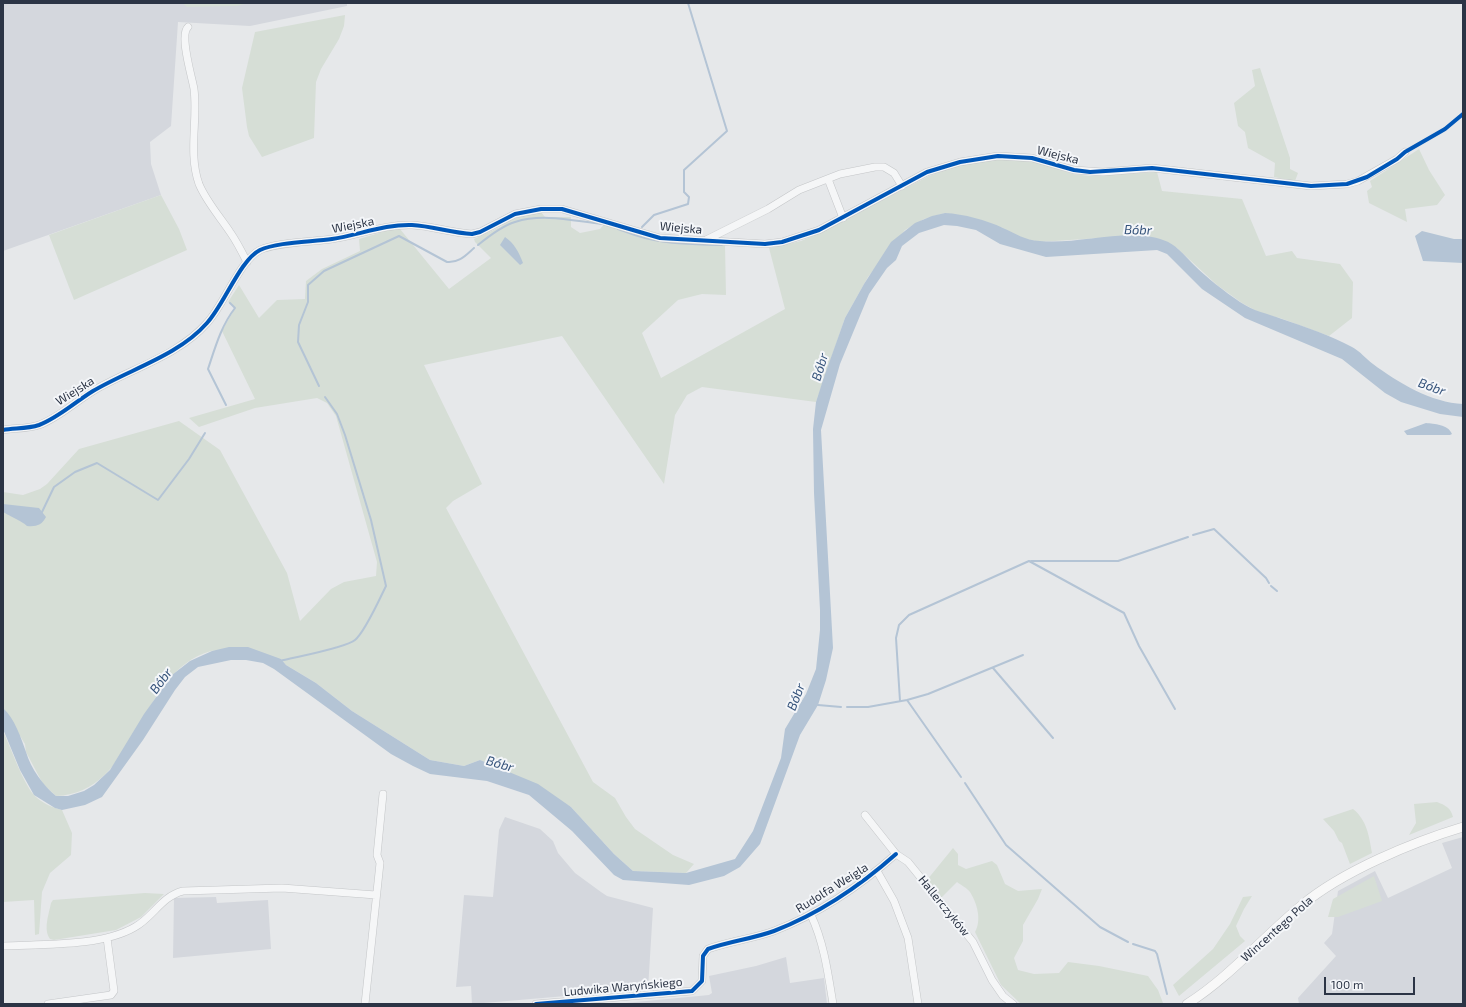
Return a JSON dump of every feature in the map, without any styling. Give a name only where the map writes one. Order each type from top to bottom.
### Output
[{"type":"main road","name":"Wincentego Pola","points":[[1187,1004],[1224,977],[1298,908],[1327,887],[1409,847],[1463,827]]},
{"type":"street","points":[[188,27],[185,31],[185,43],[194,92],[194,152],[197,177],[204,193],[231,233],[247,262]]},
{"type":"street","name":"Wiejska","points":[[3,430],[22,429],[48,421],[93,391],[168,352],[191,338],[207,324],[222,305],[247,262],[253,255],[268,247],[332,239],[396,225],[413,225],[472,234],[480,232],[515,214],[541,209],[562,209],[578,212],[660,238],[765,244],[782,242],[819,230],[927,172],[960,162],[998,156],[1032,158],[1074,170],[1103,172],[1152,168],[1311,186],[1347,184],[1358,181],[1397,159],[1406,152]]},
{"type":"street","name":"Wiejska","points":[[706,240],[768,209],[799,190],[840,174],[875,166],[884,167],[894,173],[902,186]]},
{"type":"street","points":[[828,179],[843,218]]},
{"type":"street","points":[[365,1004],[380,863],[377,855],[382,794]]},
{"type":"street","name":"Hallerczyków","points":[[865,815],[896,854],[908,862],[973,942],[992,980],[1003,996],[1012,1004]]},
{"type":"street","name":"Rudolfa Weigla","points":[[705,952],[713,947],[773,931],[811,915],[877,871],[896,854]]},
{"type":"street","points":[[877,871],[894,901],[904,927],[912,960],[918,1004]]},
{"type":"street","points":[[3,946],[48,944],[107,938],[136,927],[175,893],[282,888],[376,895]]},
{"type":"street","points":[[811,915],[820,935],[825,956],[832,1004]]},
{"type":"street","points":[[48,1004],[111,995],[114,991],[107,938]]},
{"type":"street","name":"Ludwika Waryńskiego","points":[[536,1004],[692,990],[702,981],[705,952]]},
{"type":"shaded area","points":[[3,3],[182,3],[222,6],[248,3],[347,3],[347,6],[250,26],[178,22],[171,126],[150,142],[151,164],[161,195],[3,251]]},
{"type":"shaded area","points":[[182,3],[248,3],[237,6],[187,7]]},
{"type":"shaded area","points":[[345,15],[344,26],[339,39],[321,69],[316,82],[314,138],[262,157],[249,136],[242,88],[255,32]]},
{"type":"shaded area","points":[[1260,68],[1290,158],[1290,169],[1298,173],[1295,181],[1274,177],[1275,163],[1248,148],[1245,132],[1238,126],[1234,103],[1255,86],[1252,70]]},
{"type":"shaded area","points":[[1419,149],[1429,170],[1445,195],[1437,205],[1405,209],[1407,222],[1369,203],[1367,191],[1372,187],[1370,181]]},
{"type":"shaded area","points":[[998,159],[1017,159],[1036,162],[1073,174],[1090,176],[1157,172],[1162,191],[1242,199],[1266,256],[1292,251],[1297,258],[1340,264],[1353,282],[1352,318],[1329,336],[1280,318],[1262,314],[1242,303],[1217,285],[1177,248],[1151,237],[1129,236],[1040,242],[1020,238],[1003,228],[945,213],[924,219],[905,230],[868,277],[845,318],[816,402],[702,387],[687,395],[675,415],[664,484],[562,336],[424,365],[482,484],[453,501],[446,508],[593,782],[615,798],[635,829],[673,855],[694,864],[686,873],[633,871],[614,854],[571,807],[480,760],[464,766],[430,760],[352,711],[316,683],[286,665],[281,659],[224,651],[211,651],[186,663],[167,682],[151,705],[122,754],[105,775],[83,790],[56,796],[43,784],[26,752],[25,744],[3,708],[3,492],[23,495],[40,489],[47,484],[79,449],[179,421],[220,450],[287,573],[300,621],[331,589],[344,582],[376,576],[377,562],[336,416],[327,403],[317,398],[255,408],[199,427],[189,418],[255,399],[222,331],[235,308],[228,302],[239,285],[259,318],[277,300],[305,299],[306,281],[322,269],[360,251],[359,239],[389,230],[400,229],[449,289],[491,258],[475,242],[474,239],[500,227],[511,219],[541,212],[545,217],[571,217],[571,227],[580,233],[600,229],[605,223],[658,240],[725,245],[726,295],[702,294],[678,300],[642,333],[661,378],[785,309],[769,248],[801,241],[815,235],[929,176],[961,164]]},
{"type":"shaded area","points":[[161,195],[179,229],[187,250],[74,300],[49,235]]},
{"type":"shaded area","points":[[3,731],[21,774],[30,790],[43,802],[62,810],[72,833],[71,855],[50,873],[42,892],[39,934],[35,935],[34,900],[3,902]]},
{"type":"shaded area","points":[[1437,802],[1447,807],[1451,811],[1453,817],[1409,835],[1416,823],[1414,804]]},
{"type":"shaded area","points":[[1353,809],[1358,813],[1364,823],[1372,853],[1350,864],[1342,843],[1323,819]]},
{"type":"shaded area","points":[[505,817],[540,829],[553,841],[558,853],[575,873],[607,896],[653,908],[648,989],[472,1004],[471,986],[456,987],[464,895],[493,897],[499,830]]},
{"type":"shaded area","points":[[1463,837],[1463,1004],[1299,1004],[1298,998],[1336,956],[1324,943],[1332,934],[1338,891],[1375,871],[1388,898],[1452,868],[1442,843]]},
{"type":"shaded area","points":[[953,848],[958,854],[958,865],[966,869],[992,861],[997,865],[1005,884],[1018,891],[1042,889],[1023,925],[1023,941],[1014,958],[1018,970],[1034,974],[1059,973],[1068,962],[1099,966],[1148,976],[1158,990],[1163,1003],[1021,1004],[1001,985],[975,932],[978,922],[978,912],[975,901],[970,892],[957,882],[941,898],[927,880]]},
{"type":"shaded area","points":[[1374,876],[1382,901],[1338,917],[1328,917],[1333,899]]},
{"type":"shaded area","points":[[145,893],[164,894],[141,917],[116,930],[54,940],[50,939],[48,935],[47,921],[53,900]]},
{"type":"shaded area","points":[[1252,896],[1236,926],[1240,936],[1245,941],[1179,996],[1173,985],[1213,949],[1230,924],[1243,897]]},
{"type":"shaded area","points":[[216,897],[217,903],[268,900],[271,949],[173,958],[174,898]]},
{"type":"shaded area","points":[[786,957],[790,983],[824,978],[827,1004],[615,1004],[709,995],[712,993],[709,976],[756,966]]},
{"type":"water","points":[[945,213],[982,220],[1025,238],[1034,240],[1055,242],[1135,235],[1149,236],[1163,240],[1180,250],[1198,269],[1245,305],[1335,339],[1352,347],[1382,371],[1427,396],[1451,403],[1463,404],[1463,417],[1440,414],[1401,402],[1385,393],[1342,359],[1245,318],[1202,289],[1167,254],[1157,250],[1046,257],[1000,244],[976,230],[944,225],[919,233],[902,246],[896,260],[887,268],[869,294],[840,364],[821,430],[833,648],[826,680],[818,705],[800,735],[760,844],[740,867],[724,876],[689,885],[623,880],[614,875],[572,831],[529,795],[487,781],[430,774],[413,766],[391,754],[274,669],[263,663],[246,660],[231,660],[198,667],[185,677],[143,740],[102,797],[85,805],[62,810],[55,808],[34,795],[20,770],[3,729],[3,708],[14,723],[28,758],[38,776],[56,796],[68,796],[84,791],[94,785],[110,770],[144,714],[172,675],[190,661],[212,651],[229,647],[248,647],[281,659],[286,665],[316,683],[352,711],[430,760],[464,766],[480,760],[538,784],[571,807],[614,854],[633,871],[686,873],[735,859],[753,831],[781,758],[785,729],[806,694],[816,669],[820,630],[820,610],[814,493],[813,429],[816,402],[823,380],[845,318],[864,284],[891,242],[915,223],[932,216]]},
{"type":"water","points":[[1422,231],[1454,239],[1463,239],[1463,263],[1423,261],[1415,236]]},
{"type":"water","points":[[505,237],[514,245],[518,252],[523,263],[520,265],[500,245]]},
{"type":"water","points":[[1426,423],[1444,426],[1452,434],[1407,435],[1404,431]]},
{"type":"water","points":[[3,504],[39,508],[46,517],[43,522],[38,525],[27,526],[3,512]]},
{"type":"waterway","points":[[642,227],[654,215],[688,204],[689,197],[684,192],[684,170],[727,131],[688,3]]},
{"type":"waterway","points":[[478,245],[505,226],[526,219],[558,218],[602,224]]},
{"type":"waterway","points":[[618,229],[635,235],[637,233]]},
{"type":"waterway","points":[[635,235],[657,241],[722,245]]},
{"type":"waterway","points":[[319,386],[298,342],[299,325],[308,302],[308,285],[324,271],[399,236],[447,262],[458,260],[474,248]]},
{"type":"waterway","points":[[226,405],[208,369],[222,330],[235,308],[230,303]]},
{"type":"waterway","points":[[280,661],[342,646],[355,640],[368,623],[386,586],[371,520],[345,435],[337,414],[325,397]]},
{"type":"waterway","points":[[42,512],[54,487],[75,472],[97,463],[158,500],[189,459],[205,433]]},
{"type":"waterway","points":[[1193,535],[1214,529],[1266,578],[1269,583]]},
{"type":"waterway","points":[[1031,561],[1118,561],[1188,537]]},
{"type":"waterway","points":[[900,701],[896,638],[899,625],[909,615],[1029,561],[1124,613],[1139,646],[1175,709]]},
{"type":"waterway","points":[[1271,586],[1277,591]]},
{"type":"waterway","points":[[907,700],[928,694],[1023,655]]},
{"type":"waterway","points":[[993,668],[1053,738]]},
{"type":"waterway","points":[[847,707],[868,707],[907,700],[961,777]]},
{"type":"waterway","points":[[818,705],[841,707]]},
{"type":"waterway","points":[[965,783],[1006,845],[1100,927],[1128,942]]},
{"type":"waterway","points":[[1133,944],[1155,951],[1167,994]]},
{"type":"cycle path","points":[[3,430],[30,427],[46,422],[93,391],[153,361],[182,344],[207,323],[220,305],[239,273],[253,255],[260,250],[276,245],[332,239],[402,225],[420,226],[472,234],[480,232],[515,214],[541,209],[562,209],[660,238],[765,244],[782,242],[819,230],[927,172],[960,162],[998,156],[1032,158],[1074,170],[1090,172],[1152,168],[1311,186],[1347,184],[1367,177],[1397,159],[1405,152],[1445,129],[1463,114]]},
{"type":"cycle path","points":[[536,1004],[692,991],[702,981],[703,956],[708,949],[766,934],[807,916],[853,888],[896,854]]},
{"type":"water label","name":"Bóbr","points":[[1138,230]]},
{"type":"water label","name":"Bóbr","points":[[820,367]]},
{"type":"water label","name":"Bóbr","points":[[1432,387]]},
{"type":"water label","name":"Bóbr","points":[[161,681]]},
{"type":"water label","name":"Bóbr","points":[[796,697]]},
{"type":"water label","name":"Bóbr","points":[[500,764]]}]
